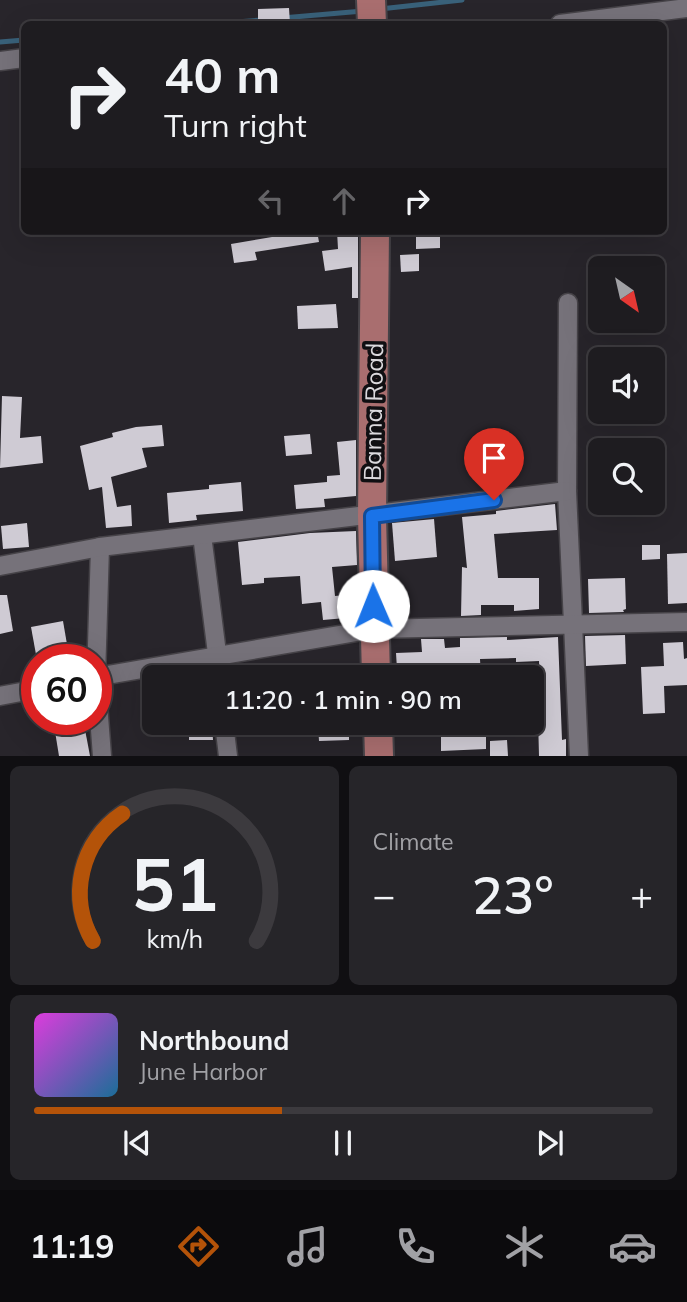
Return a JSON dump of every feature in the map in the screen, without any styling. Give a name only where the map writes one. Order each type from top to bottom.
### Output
[{"type":"main road","name":"Banna Road","points":[[375,235],[372,516],[376,665]]},
{"type":"main road","points":[[378,735],[379,756]]},
{"type":"street","points":[[584,21],[687,8]]},
{"type":"street","points":[[0,61],[21,58]]},
{"type":"street","points":[[568,303],[567,491],[579,756]]},
{"type":"street","points":[[0,566],[100,547],[567,491]]},
{"type":"street","points":[[202,535],[219,665]]},
{"type":"street","points":[[97,644],[100,547]]},
{"type":"street","points":[[112,674],[374,629],[687,622]]},
{"type":"street","points":[[0,696],[21,692]]},
{"type":"street","points":[[101,735],[103,756]]},
{"type":"street","points":[[226,735],[228,756]]},
{"type":"building","points":[[289,8],[290,21],[258,21],[258,9]]},
{"type":"building","points":[[284,235],[318,235],[319,242],[255,252],[257,260],[234,263],[231,244]]},
{"type":"building","points":[[337,235],[358,235],[358,298],[352,298],[352,267],[325,271],[322,251],[338,249]]},
{"type":"building","points":[[416,235],[440,235],[440,248],[416,249]]},
{"type":"building","points":[[419,254],[419,271],[401,272],[400,255]]},
{"type":"building","points":[[336,304],[338,328],[298,329],[297,306]]},
{"type":"building","points":[[2,396],[22,397],[20,438],[41,436],[43,463],[0,468]]},
{"type":"building","points":[[162,425],[164,446],[142,448],[147,467],[111,477],[117,507],[131,505],[132,526],[106,528],[102,487],[89,490],[80,446],[113,437],[112,433],[136,427]]},
{"type":"building","points":[[310,434],[312,454],[286,456],[284,436]]},
{"type":"building","points":[[356,440],[356,496],[324,499],[325,507],[296,509],[294,485],[327,482],[327,476],[340,475],[337,442]]},
{"type":"building","points":[[241,482],[243,511],[196,515],[197,520],[169,523],[167,493],[209,489],[209,485]]},
{"type":"building","points":[[555,504],[557,530],[494,534],[498,578],[539,578],[539,609],[514,611],[514,605],[481,605],[481,615],[461,616],[462,567],[467,568],[462,517]]},
{"type":"building","points":[[434,519],[437,557],[395,561],[392,523]]},
{"type":"building","points":[[27,523],[29,547],[3,549],[1,526]]},
{"type":"building","points":[[356,531],[357,565],[332,567],[335,596],[355,594],[357,617],[323,620],[321,602],[302,604],[300,576],[264,578],[264,583],[242,585],[238,542],[310,533]]},
{"type":"building","points":[[642,545],[660,545],[660,559],[642,560]]},
{"type":"building","points":[[687,553],[687,603],[668,604],[667,554]]},
{"type":"building","points":[[625,578],[624,612],[589,613],[588,579]]},
{"type":"building","points":[[0,595],[7,595],[13,631],[0,634]]},
{"type":"building","points":[[63,621],[67,644],[34,644],[31,627]]},
{"type":"building","points":[[625,635],[626,664],[586,666],[585,636]]},
{"type":"building","points":[[507,637],[507,640],[558,637],[562,740],[566,739],[566,756],[539,756],[538,735],[544,735],[544,665],[539,665],[539,661],[516,662],[516,658],[480,659],[480,665],[397,665],[396,653],[422,652],[421,639],[444,639],[445,648],[460,647],[460,638]]},
{"type":"building","points":[[683,642],[684,659],[687,658],[687,685],[664,686],[665,713],[643,714],[641,667],[664,666],[663,643]]},
{"type":"building","points":[[56,735],[86,735],[90,756],[59,756]]},
{"type":"building","points":[[189,735],[213,735],[213,740],[189,740]]},
{"type":"building","points":[[319,735],[349,735],[349,740],[319,741]]},
{"type":"building","points":[[441,735],[486,735],[486,749],[441,751]]},
{"type":"building","points":[[507,740],[508,756],[490,756],[490,741]]},
{"type":"waterway","points":[[380,9],[462,0]]},
{"type":"waterway","points":[[282,18],[363,11]]},
{"type":"waterway","points":[[249,21],[262,20]]},
{"type":"waterway","points":[[0,42],[21,40]]},
{"type":"route","points":[[373,606],[372,516],[494,500]]}]
